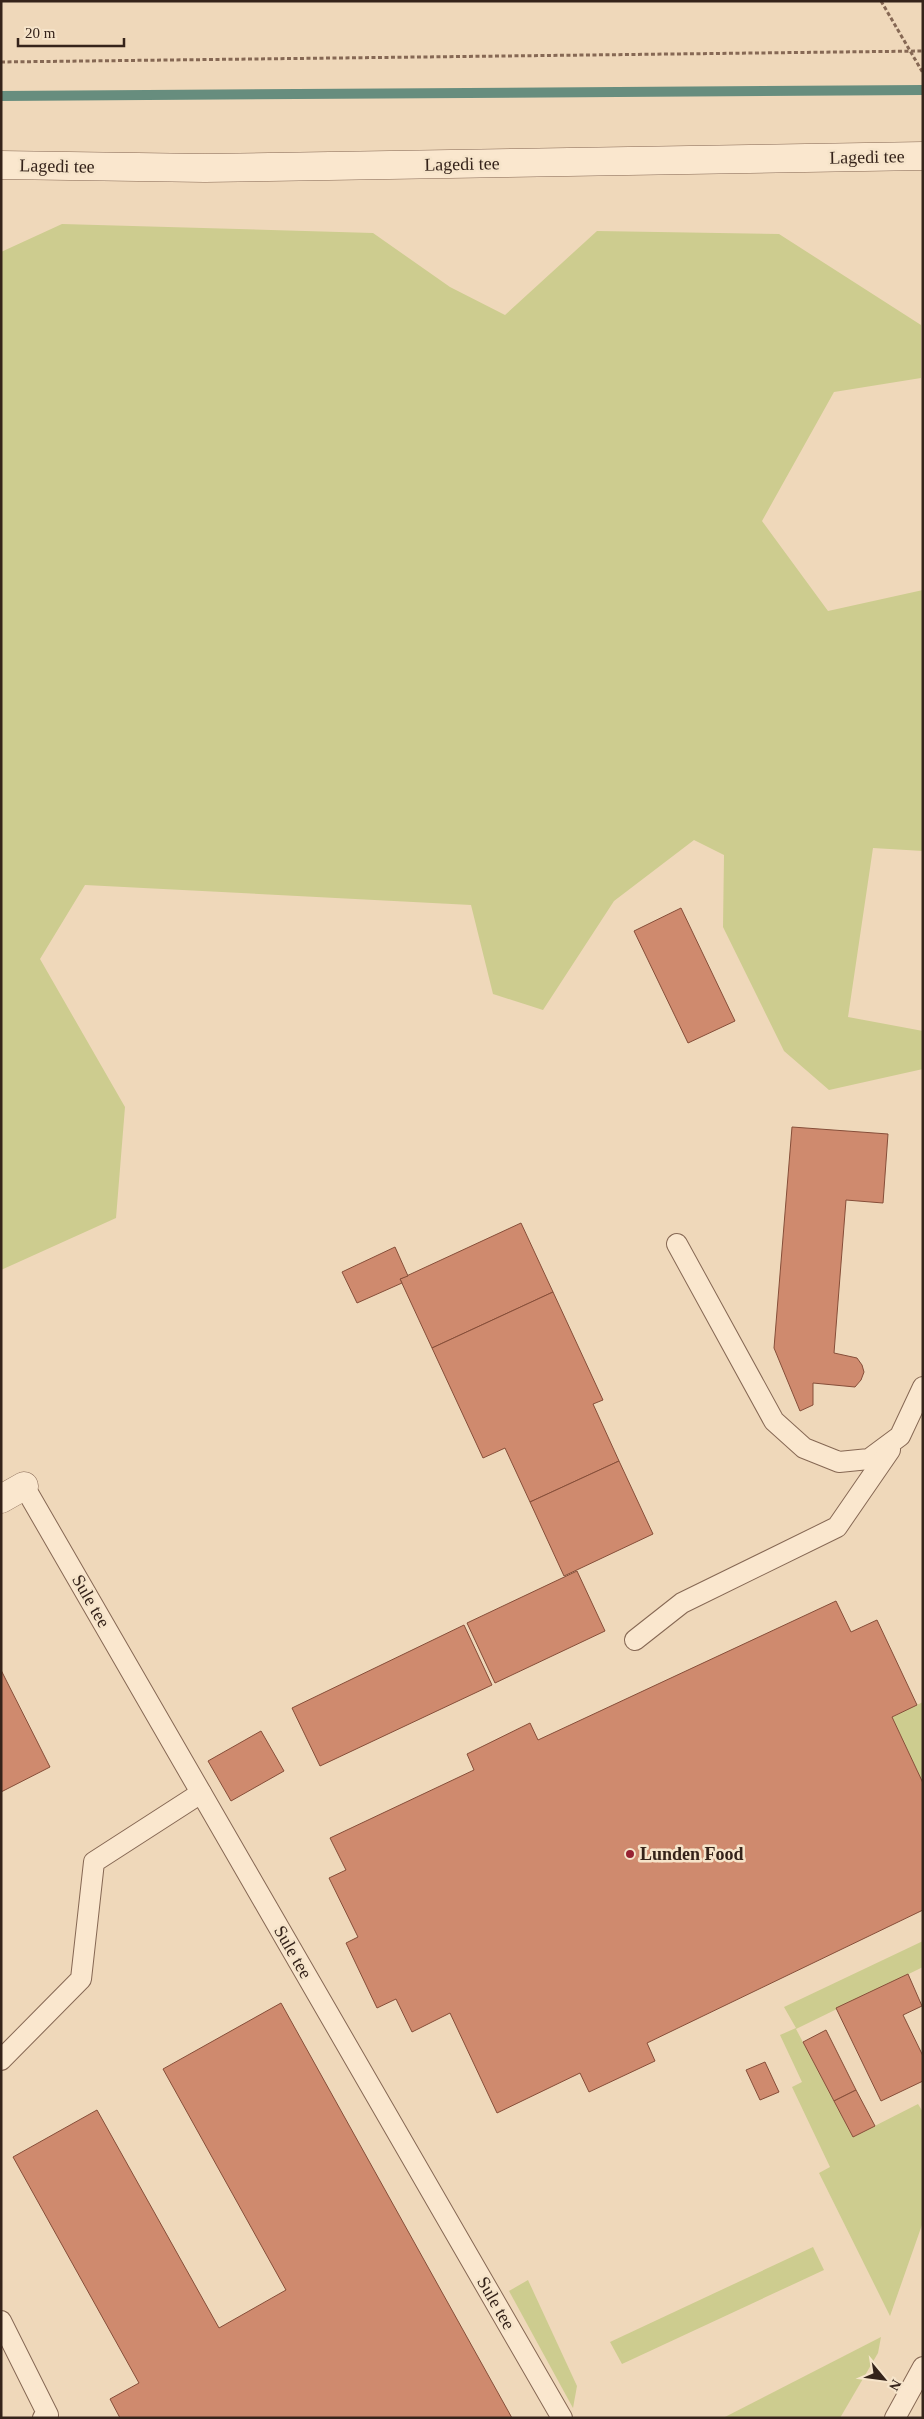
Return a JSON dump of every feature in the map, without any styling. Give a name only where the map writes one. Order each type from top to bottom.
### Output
[{"type":"street","name":"Lagedi tee","points":[[1,165],[215,168],[923,156]]},
{"type":"lane","points":[[677,1244],[774,1421],[804,1448],[839,1462],[869,1460],[900,1436]]},
{"type":"lane","points":[[635,1640],[682,1603],[837,1527],[900,1436],[923,1387]]},
{"type":"lane","name":"Sule tee","points":[[13,1493],[201,1793],[562,2418]]},
{"type":"lane","points":[[1,2060],[81,1979],[94,1862],[201,1793]]},
{"type":"lane","points":[[1,2321],[48,2415],[43,2418]]},
{"type":"lane","points":[[895,2418],[923,2367]]},
{"type":"path","points":[[881,1],[923,73]]},
{"type":"path","points":[[1,62],[923,51]]},
{"type":"shaded area","points":[[62,224],[373,233],[450,287],[505,315],[597,231],[779,234],[921,325],[921,378],[834,392],[762,521],[828,611],[923,590],[923,851],[873,848],[848,1017],[923,1031],[923,1069],[829,1090],[784,1051],[723,927],[724,855],[694,840],[614,901],[543,1010],[493,994],[471,905],[85,885],[40,959],[125,1107],[116,1218],[1,1270],[1,252]]},
{"type":"shaded area","points":[[923,1702],[923,1783],[892,1717]]},
{"type":"shaded area","points":[[923,1941],[923,1967],[796,2029],[853,2137],[918,2104],[923,2112],[923,2222],[890,2316],[819,2173],[830,2167],[792,2087],[802,2082],[780,2035],[796,2028],[784,2007]]},
{"type":"shaded area","points":[[813,2247],[824,2270],[622,2364],[610,2342]]},
{"type":"shaded area","points":[[528,2280],[577,2386],[573,2408],[509,2291]]},
{"type":"shaded area","points":[[881,2337],[878,2353],[840,2418],[723,2418]]},
{"type":"building","points":[[681,908],[735,1021],[688,1043],[634,931]]},
{"type":"building","points":[[792,1127],[888,1134],[883,1203],[846,1200],[834,1353],[857,1358],[864,1372],[861,1380],[855,1387],[813,1383],[813,1405],[800,1411],[774,1348]]},
{"type":"building","points":[[521,1223],[553,1292],[432,1348],[400,1279]]},
{"type":"building","points":[[395,1247],[408,1276],[400,1279],[402,1283],[357,1303],[342,1272]]},
{"type":"building","points":[[553,1292],[603,1400],[593,1404],[619,1461],[530,1502],[505,1448],[483,1458],[432,1348]]},
{"type":"building","points":[[619,1461],[653,1534],[564,1576],[530,1502]]},
{"type":"building","points":[[577,1571],[605,1631],[495,1683],[467,1623]]},
{"type":"building","name":"Lunden Food","points":[[836,1601],[851,1632],[877,1620],[917,1705],[892,1717],[923,1783],[923,1910],[647,2043],[655,2061],[589,2092],[580,2073],[497,2113],[450,2013],[412,2032],[396,1999],[377,2008],[346,1943],[358,1937],[329,1878],[346,1870],[330,1838],[474,1770],[467,1754],[530,1723],[538,1740]]},
{"type":"building","points":[[464,1625],[492,1685],[320,1766],[292,1708]]},
{"type":"building","points":[[1,1670],[50,1767],[1,1792]]},
{"type":"building","points":[[261,1731],[284,1771],[231,1801],[208,1761]]},
{"type":"building","points":[[908,1974],[922,2006],[903,2015],[923,2056],[923,2081],[881,2101],[836,2008]]},
{"type":"building","points":[[281,2003],[512,2418],[120,2418],[110,2399],[139,2383],[13,2157],[97,2110],[219,2328],[286,2290],[163,2069]]},
{"type":"building","points":[[826,2030],[856,2090],[834,2101],[803,2042]]},
{"type":"building","points":[[765,2062],[779,2092],[760,2100],[746,2070]]},
{"type":"building","points":[[856,2090],[875,2126],[853,2137],[834,2101]]},
{"type":"waterway","points":[[1,96],[923,90]]},
{"type":"place","name":"Lunden Food","points":[[630,1854]]}]
